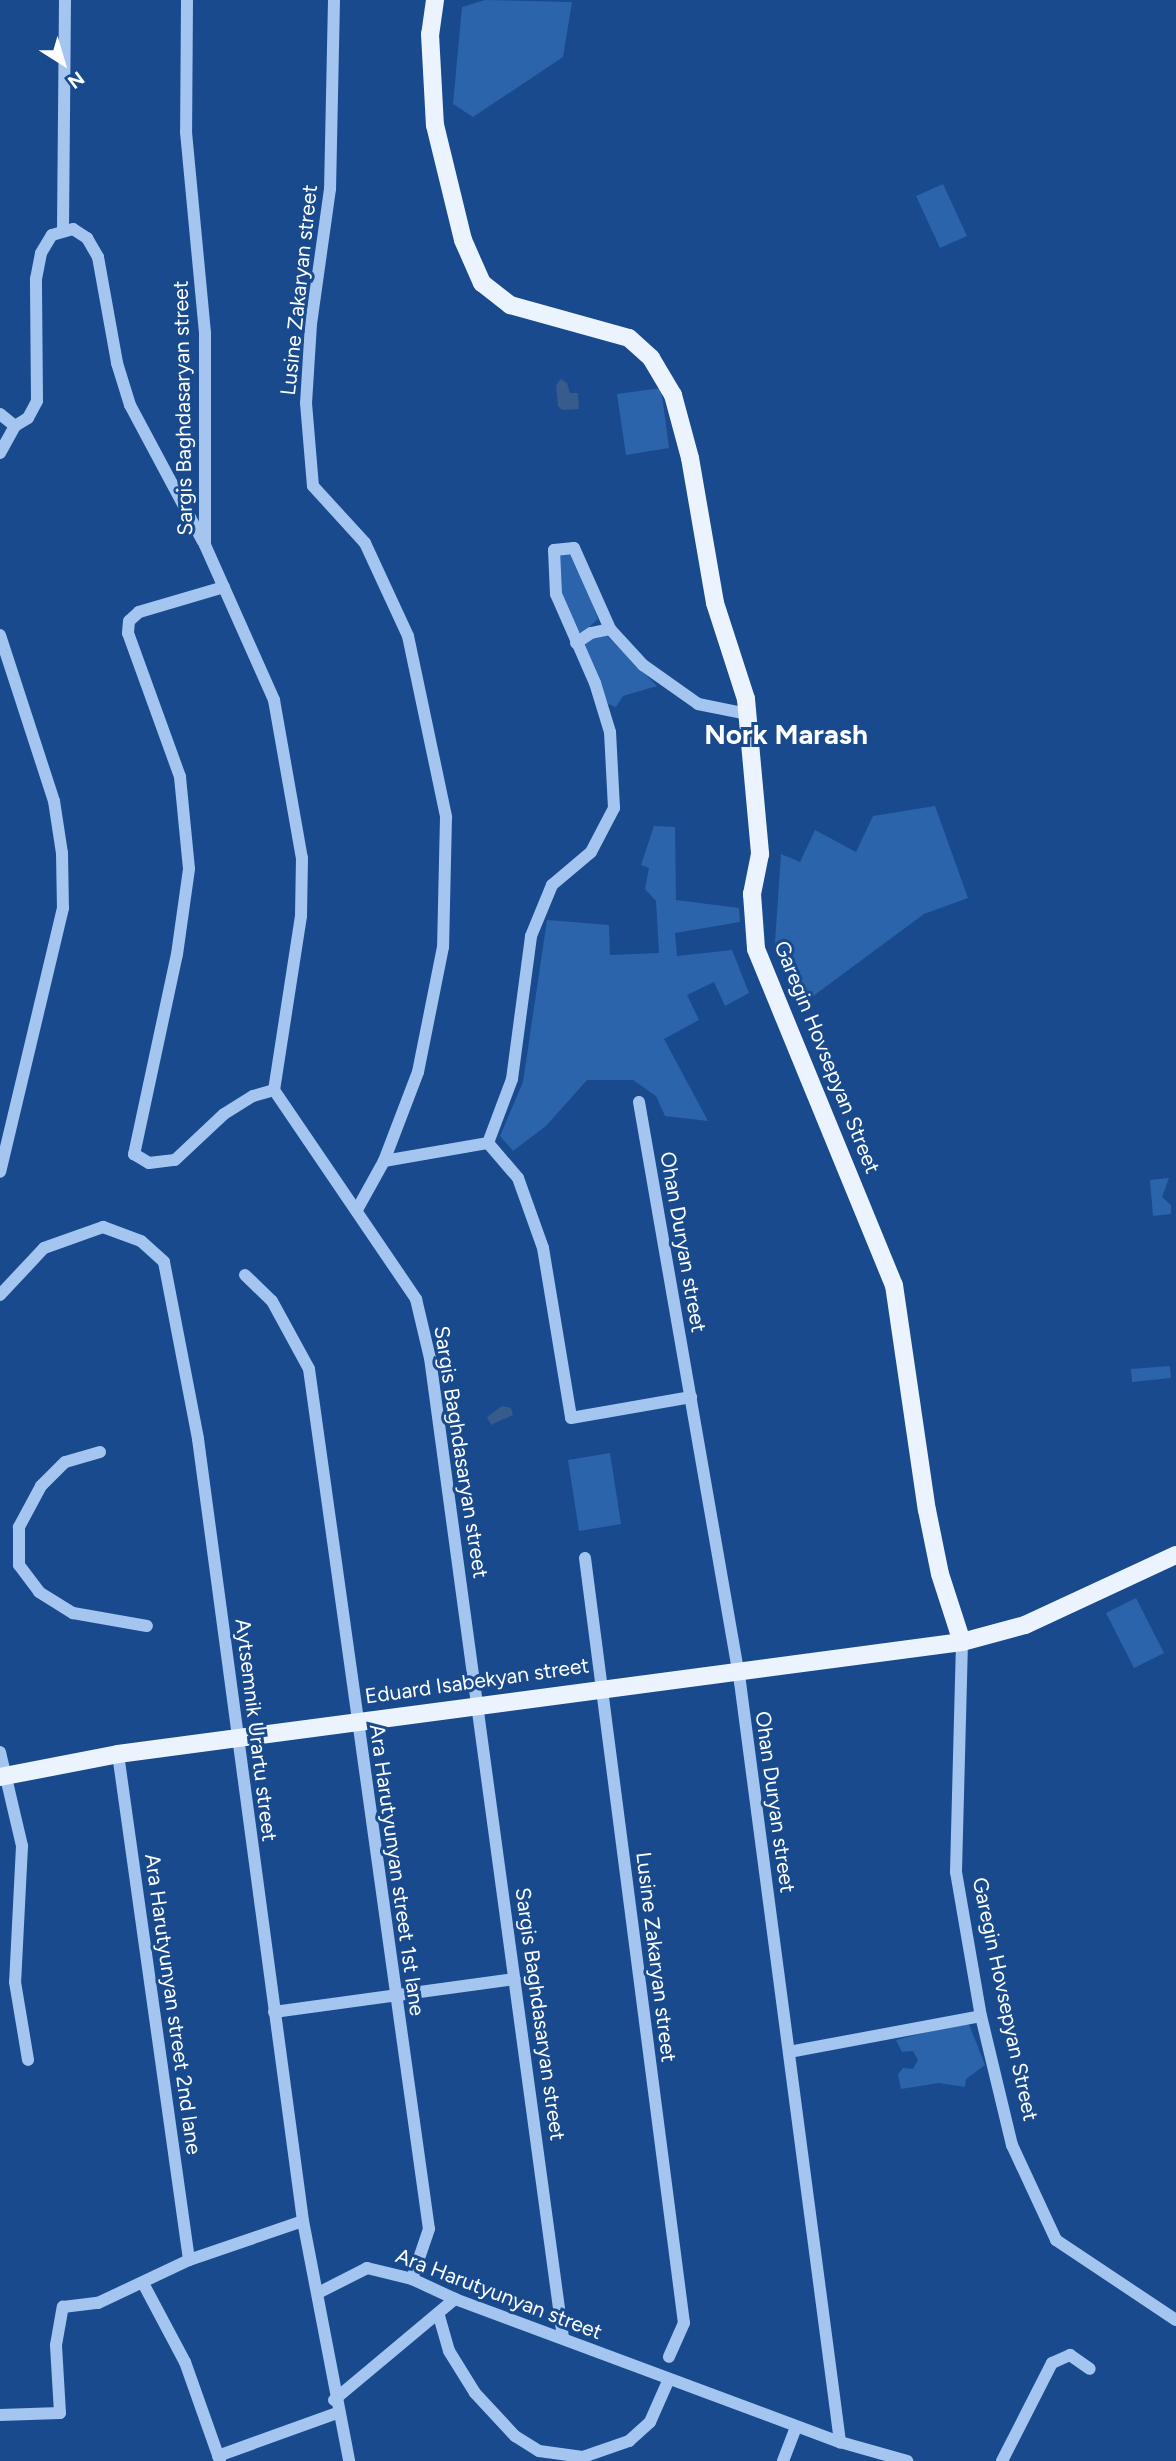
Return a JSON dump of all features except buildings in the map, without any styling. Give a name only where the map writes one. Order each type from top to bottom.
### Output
[{"type":"main road","name":"Garegin Hovsepyan Street","points":[[435,0],[430,34],[435,125],[472,261],[482,283],[510,305],[629,338],[668,383],[690,458],[715,603],[747,714],[760,854],[752,894],[756,949],[894,1285],[927,1510],[940,1574],[962,1642]]},
{"type":"main road","name":"Eduard Isabekyan street","points":[[2,1776],[118,1754],[237,1740],[737,1668],[962,1642],[1025,1625],[1176,1555]]},
{"type":"street","points":[[63,229],[65,0]]},
{"type":"street","name":"Sargis Baghdasaryan street","points":[[187,0],[186,132],[205,333],[205,545],[274,700],[302,859],[301,916],[274,1090],[280,1104],[358,1208],[416,1299],[430,1358],[480,1704],[563,2338]]},
{"type":"street","name":"Lusine Zakaryan street","points":[[334,0],[330,189],[311,324],[306,403],[313,486],[365,544],[408,636],[446,817],[443,947],[418,1072],[383,1161],[358,1208]]},
{"type":"street","points":[[0,453],[15,426],[28,418],[37,401],[38,262],[48,240],[63,229],[81,232],[95,250],[117,363],[130,405],[205,545]]},
{"type":"street","points":[[0,414],[15,426]]},
{"type":"street","points":[[488,1143],[512,1079],[531,936],[552,885],[591,852],[614,808],[610,732],[595,683],[556,594],[551,557],[560,547],[570,545],[577,551],[610,629],[643,665],[698,704],[747,714]]},
{"type":"street","points":[[224,587],[139,612],[129,621],[128,633],[180,777],[189,869],[177,954],[134,1150],[141,1162],[175,1160],[224,1114],[253,1096],[274,1090]]},
{"type":"street","points":[[576,643],[591,633],[610,629]]},
{"type":"street","points":[[0,635],[54,801],[62,853],[63,908],[0,1172]]},
{"type":"street","name":"Ohan Duryan street","points":[[639,1102],[737,1668],[840,2442]]},
{"type":"street","points":[[383,1161],[488,1143]]},
{"type":"street","points":[[488,1143],[517,1178],[543,1248],[571,1418],[691,1397]]},
{"type":"street","name":"Aytsemnik Urartu street","points":[[0,1295],[44,1248],[103,1227],[141,1241],[164,1262],[196,1428],[303,2221],[318,2293],[335,2406],[349,2461]]},
{"type":"street","name":"Ara Harutyunyan street 1st lane","points":[[245,1275],[272,1301],[309,1369],[429,2229],[412,2279]]},
{"type":"street","points":[[100,1452],[65,1462],[41,1486],[19,1527],[19,1565],[39,1592],[73,1613],[147,1626]]},
{"type":"street","name":"Lusine Zakaryan street","points":[[585,1558],[684,2323],[669,2357]]},
{"type":"street","name":"Garegin Hovsepyan Street","points":[[962,1642],[956,1872],[981,2016],[1012,2145],[1056,2239],[1176,2320]]},
{"type":"street","points":[[0,1752],[2,1776],[22,1846],[15,1982],[28,2060]]},
{"type":"street","name":"Ara Harutyunyan street 2nd lane","points":[[118,1754],[189,2260]]},
{"type":"street","points":[[274,2012],[515,1979]]},
{"type":"street","points":[[789,2052],[981,2016]]},
{"type":"street","points":[[0,2415],[60,2413],[56,2345],[63,2307],[98,2303],[144,2285],[189,2260],[303,2221]]},
{"type":"street","name":"Ara Harutyunyan street","points":[[318,2293],[367,2268],[412,2279],[455,2299],[795,2428],[840,2442]]},
{"type":"street","points":[[144,2285],[185,2362],[219,2458],[335,2406],[455,2299]]},
{"type":"street","name":"Ara Harutyunyan street","points":[[439,2316],[460,2372],[515,2436],[539,2451],[582,2459],[616,2447],[640,2433],[659,2408],[669,2379]]},
{"type":"street","points":[[1002,2461],[1052,2363],[1070,2355],[1090,2369]]},
{"type":"street","points":[[783,2461],[795,2428]]},
{"type":"street","points":[[840,2442],[907,2461]]},
{"type":"shaded area","points":[[485,0],[572,2],[563,57],[473,117],[453,104],[462,7]]},
{"type":"shaded area","points":[[943,184],[967,236],[940,248],[916,196]]},
{"type":"shaded area","points":[[561,379],[567,383],[570,393],[578,393],[579,409],[562,410],[558,406],[556,385]]},
{"type":"shaded area","points":[[661,388],[669,448],[626,455],[617,394]]},
{"type":"shaded area","points":[[567,551],[577,560],[598,619],[584,632],[579,632],[558,586],[558,554]]},
{"type":"shaded area","points":[[606,635],[657,686],[623,696],[616,707],[608,704],[583,645],[589,638]]},
{"type":"shaded area","points":[[935,806],[968,898],[924,914],[801,1005],[775,942],[781,854],[800,862],[815,830],[856,852],[873,816]]},
{"type":"shaded area","points":[[654,826],[675,827],[676,900],[739,908],[740,922],[675,933],[677,956],[732,950],[749,993],[725,1006],[714,982],[687,995],[699,1020],[664,1039],[708,1121],[665,1116],[656,1096],[633,1080],[587,1080],[546,1126],[513,1151],[500,1136],[523,1082],[547,920],[609,925],[610,955],[659,953],[656,901],[645,889],[649,868],[641,865]]},
{"type":"shaded area","points":[[1169,1178],[1162,1197],[1171,1205],[1171,1214],[1153,1216],[1150,1180]]},
{"type":"shaded area","points":[[1170,1366],[1171,1378],[1132,1382],[1131,1369]]},
{"type":"shaded area","points":[[502,1406],[511,1408],[513,1415],[491,1425],[487,1417]]},
{"type":"shaded area","points":[[610,1453],[621,1524],[579,1531],[568,1460]]},
{"type":"shaded area","points":[[1136,1598],[1164,1653],[1134,1668],[1106,1613]]},
{"type":"shaded area","points":[[968,2022],[985,2065],[966,2079],[965,2087],[939,2083],[901,2089],[898,2074],[903,2068],[913,2069],[918,2060],[913,2051],[902,2052],[896,2040]]},
{"type":"district","name":"Nork Marash","points":[[786,734]]}]
